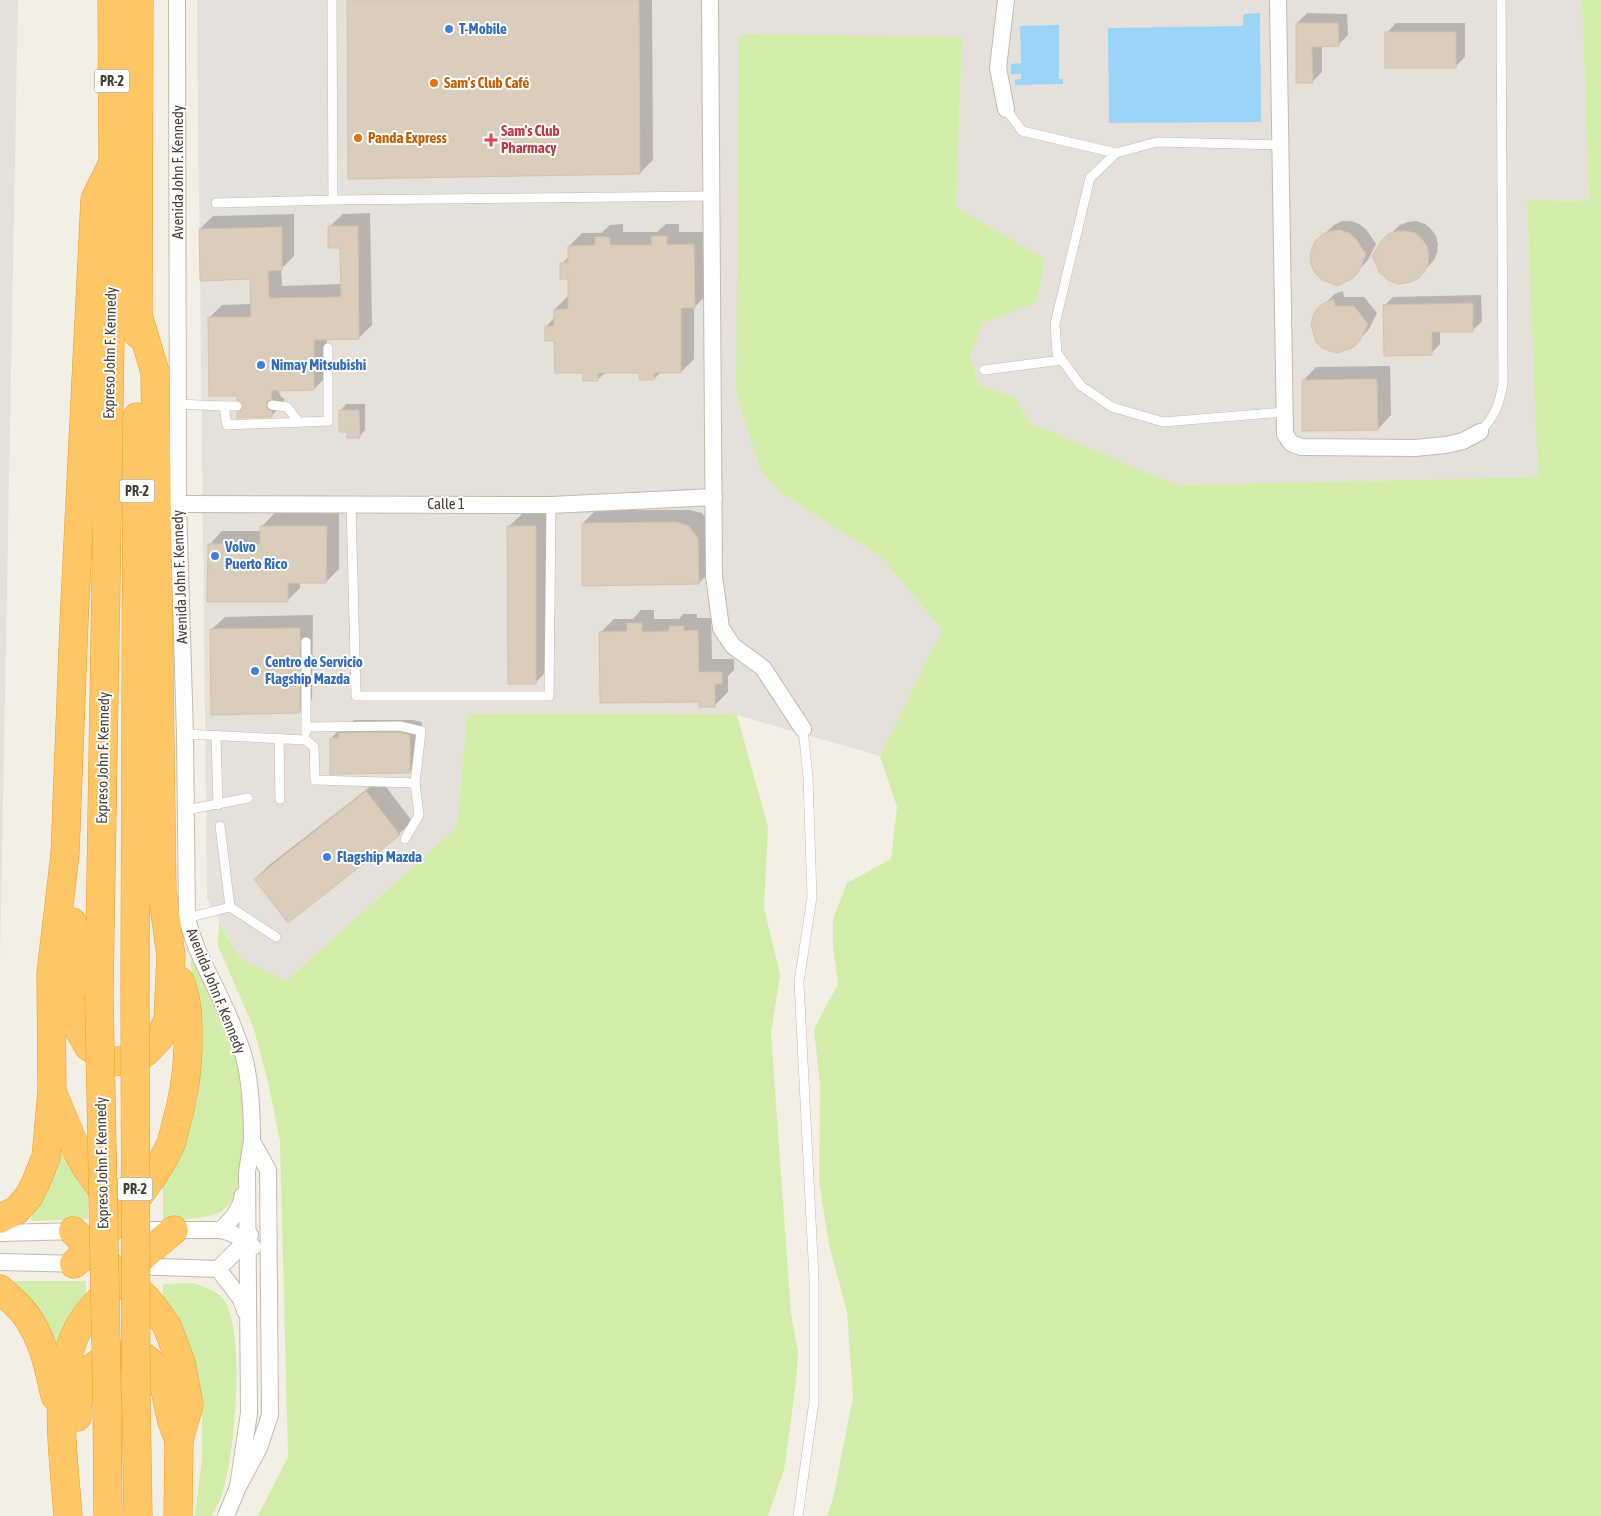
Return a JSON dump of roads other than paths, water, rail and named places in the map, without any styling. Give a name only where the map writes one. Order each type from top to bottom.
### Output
[{"type":"highway","name":"Expreso John F. Kennedy","points":[[108,1516],[99,994],[113,162],[112,0]]},
{"type":"highway","name":"Expreso John F. Kennedy","points":[[138,1516],[135,983],[139,0]]},
{"type":"highway","points":[[0,1220],[17,1210],[29,1196],[46,1157],[52,1090],[51,973],[65,854],[82,446],[95,199],[113,162]]},
{"type":"highway","points":[[65,854],[72,887],[74,1021],[88,1046],[111,1062],[136,1059],[148,1051],[160,1037],[168,1020],[171,956],[162,891],[155,372],[138,314]]},
{"type":"highway","points":[[61,1421],[64,1367],[76,1333],[89,1313],[146,1186],[170,1145],[183,1101],[187,1076],[188,1021],[184,991],[171,956]]},
{"type":"highway","points":[[52,1090],[76,1149],[86,1167],[116,1250],[146,1298],[167,1326],[181,1363],[189,1405],[179,1440],[178,1516]]},
{"type":"highway","points":[[116,1250],[174,1230]]},
{"type":"highway","points":[[0,1289],[25,1314],[39,1338],[48,1364],[61,1421],[70,1516]]},
{"type":"highway","points":[[70,1516],[78,1488],[76,1403],[86,1374],[93,1366],[122,1354],[143,1357],[162,1380],[179,1440]]},
{"type":"street","name":"Avenida John F. Kennedy","points":[[177,0],[178,504],[185,734],[187,918],[202,961],[232,1023],[244,1057],[252,1127],[252,1141],[247,1172],[248,1414],[238,1487]]},
{"type":"street","points":[[710,0],[714,576],[721,628],[733,646],[763,668],[803,729]]},
{"type":"street","points":[[1006,0],[998,68],[1006,109]]},
{"type":"street","points":[[1278,0],[1285,434],[1291,443],[1301,447],[1416,448],[1463,441],[1480,432]]},
{"type":"street","name":"Calle 1","points":[[178,504],[551,505],[714,497]]},
{"type":"street","name":"Avenida John F. Kennedy","points":[[226,1516],[238,1487],[259,1448],[270,1415],[268,1170],[252,1141]]},
{"type":"street","points":[[220,1230],[234,1218],[241,1205],[247,1172]]},
{"type":"street","points":[[218,1269],[247,1240],[258,1216],[268,1184]]},
{"type":"street","points":[[174,1230],[220,1230],[231,1232],[247,1240],[257,1252],[269,1280]]},
{"type":"street","points":[[0,1233],[116,1250],[218,1269],[241,1299],[248,1318]]},
{"type":"street","points":[[0,1262],[116,1250]]},
{"type":"lane","points":[[332,0],[333,200]]},
{"type":"lane","points":[[1480,432],[1490,421],[1497,409],[1503,382],[1501,0]]},
{"type":"lane","points":[[1006,109],[1022,131],[1116,153],[1157,142],[1280,145]]},
{"type":"lane","points":[[1116,153],[1090,178],[1055,324],[1057,353],[1081,386],[1112,407],[1163,422],[1285,412]]},
{"type":"lane","points":[[216,203],[711,196]]},
{"type":"lane","points":[[224,406],[226,424],[328,421],[328,348]]},
{"type":"lane","points":[[984,370],[1062,360]]},
{"type":"lane","points":[[178,404],[237,406]]},
{"type":"lane","points":[[272,405],[287,407],[299,422]]},
{"type":"lane","points":[[351,504],[356,696],[549,696],[551,505]]},
{"type":"lane","points":[[306,642],[306,740]]},
{"type":"lane","points":[[306,727],[400,726],[421,731],[415,783],[419,815],[405,839]]},
{"type":"lane","points":[[798,1516],[814,1401],[814,1279],[799,982],[812,897],[808,777],[803,729]]},
{"type":"lane","points":[[185,734],[306,740],[314,747],[315,780],[415,783]]},
{"type":"lane","points":[[216,735],[218,805]]},
{"type":"lane","points":[[279,738],[280,799]]},
{"type":"lane","points":[[186,810],[248,798]]},
{"type":"lane","points":[[220,826],[230,906],[276,937]]},
{"type":"lane","points":[[187,918],[230,906]]},
{"type":"water","points":[[1260,13],[1261,122],[1109,123],[1108,28],[1243,26],[1244,14]]},
{"type":"water","points":[[1059,25],[1059,79],[1063,79],[1063,84],[1015,85],[1015,80],[1021,79],[1021,74],[1011,74],[1011,64],[1021,63],[1020,26]]},
{"type":"place","name":"T-Mobile","points":[[449,29]]},
{"type":"place","name":"Sam's Club Café","points":[[434,83]]},
{"type":"place","name":"Panda Express","points":[[358,138]]},
{"type":"place","name":"Sam's Club Pharmacy","points":[[491,140]]},
{"type":"place","name":"Nimay Mitsubishi","points":[[261,365]]},
{"type":"place","name":"Volvo Puerto Rico","points":[[215,556]]},
{"type":"place","name":"Centro de Servicio Flagship Mazda","points":[[255,671]]},
{"type":"place","name":"Flagship Mazda","points":[[327,857]]}]
